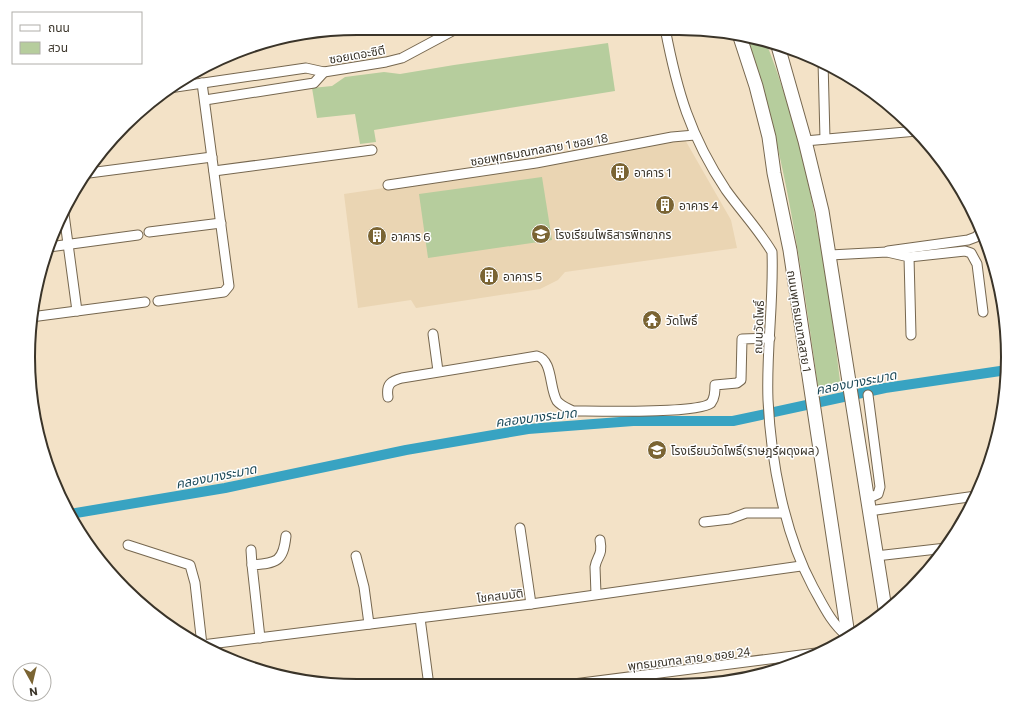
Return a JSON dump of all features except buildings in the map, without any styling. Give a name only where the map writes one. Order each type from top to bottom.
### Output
[{"type":"main road","name":"ถนนพุทธมณฑลสาย 1","points":[[740,41],[756,86],[770,138],[774,173],[790,250],[847,632]]},
{"type":"main road","points":[[779,51],[820,200],[830,255],[884,604]]},
{"type":"street","name":"ซอยเดอะซิตี","points":[[183,86],[306,68],[324,72],[402,58],[445,35]]},
{"type":"street","points":[[667,35],[680,95],[695,135],[725,188],[762,236],[772,252],[790,250]]},
{"type":"street","points":[[823,69],[825,139]]},
{"type":"street","name":"ซอยเดอะซิตี","points":[[204,100],[314,83],[324,72]]},
{"type":"street","points":[[158,301],[219,293],[227,289],[228,282],[202,83]]},
{"type":"street","points":[[805,141],[909,132]]},
{"type":"street","name":"ซอยพุทธมณฑลสาย 1 ซอย 18","points":[[388,185],[536,163],[695,135]]},
{"type":"street","points":[[214,171],[372,150]]},
{"type":"street","points":[[93,172],[212,157]]},
{"type":"street","points":[[65,222],[77,311]]},
{"type":"street","points":[[149,232],[220,223]]},
{"type":"street","points":[[55,246],[138,235]]},
{"type":"street","points":[[830,255],[886,252],[968,240],[977,236]]},
{"type":"street","points":[[886,252],[908,257],[965,251],[971,253],[977,264],[983,312]]},
{"type":"street","name":"ถนนวัดโพธิ์","points":[[772,252],[768,400],[784,513],[801,566],[836,627],[844,633]]},
{"type":"street","points":[[908,257],[911,335]]},
{"type":"street","points":[[38,316],[145,302]]},
{"type":"street","points":[[433,334],[438,370]]},
{"type":"street","points":[[388,397],[388,385],[392,381],[438,370],[537,356],[545,360],[557,401],[563,407],[573,411],[642,411],[699,408],[711,402],[714,396],[715,386],[737,383],[741,380],[742,339],[770,338]]},
{"type":"street","points":[[868,395],[880,487],[878,494],[868,505]]},
{"type":"street","points":[[868,505],[969,497]]},
{"type":"street","points":[[704,522],[730,519],[746,513],[784,513]]},
{"type":"street","points":[[520,528],[531,604]]},
{"type":"street","points":[[252,565],[271,564],[278,560],[285,550],[286,536]]},
{"type":"street","points":[[596,594],[595,567],[601,555],[600,540]]},
{"type":"street","points":[[128,545],[190,565],[195,583],[201,639]]},
{"type":"street","points":[[876,556],[937,549]]},
{"type":"street","points":[[251,550],[260,638]]},
{"type":"street","points":[[356,556],[364,587],[369,624]]},
{"type":"street","name":"โชคสมบัติ","points":[[211,644],[531,604],[801,566]]},
{"type":"street","points":[[420,618],[428,679]]},
{"type":"street","name":"พุทธมณฑล สาย ๑ ซอย 24","points":[[613,679],[799,655]]},
{"type":"shaded area","name":"โรงเรียนโพธิสารพิทยากร","points":[[684,138],[731,220],[737,248],[565,272],[558,280],[540,289],[416,308],[411,300],[358,308],[344,194],[545,164]]},
{"type":"green space","points":[[608,43],[615,91],[374,130],[376,142],[360,144],[355,114],[317,118],[312,88],[332,86],[345,77],[384,72],[400,74]]},
{"type":"green space","points":[[748,43],[768,48],[794,126],[814,213],[829,301],[841,389],[819,394],[791,213],[772,123]]},
{"type":"green space","points":[[542,177],[552,240],[428,258],[419,194]]},
{"type":"waterway","name":"คลองบางระมาด","points":[[75,513],[225,488],[406,450],[528,429],[633,421],[733,421],[885,388],[1000,371]]},
{"type":"place","name":"อาคาร 1","points":[[620,172]]},
{"type":"place","name":"อาคาร 4","points":[[665,205]]},
{"type":"place","name":"โรงเรียนโพธิสารพิทยากร","points":[[541,234]]},
{"type":"place","name":"อาคาร 6","points":[[377,236]]},
{"type":"place","name":"อาคาร 5","points":[[489,276]]},
{"type":"place","name":"วัดโพธิ์","points":[[652,320]]},
{"type":"place","name":"โรงเรียนวัดโพธิ์(ราษฎร์ผดุงผล)","points":[[657,450]]}]
